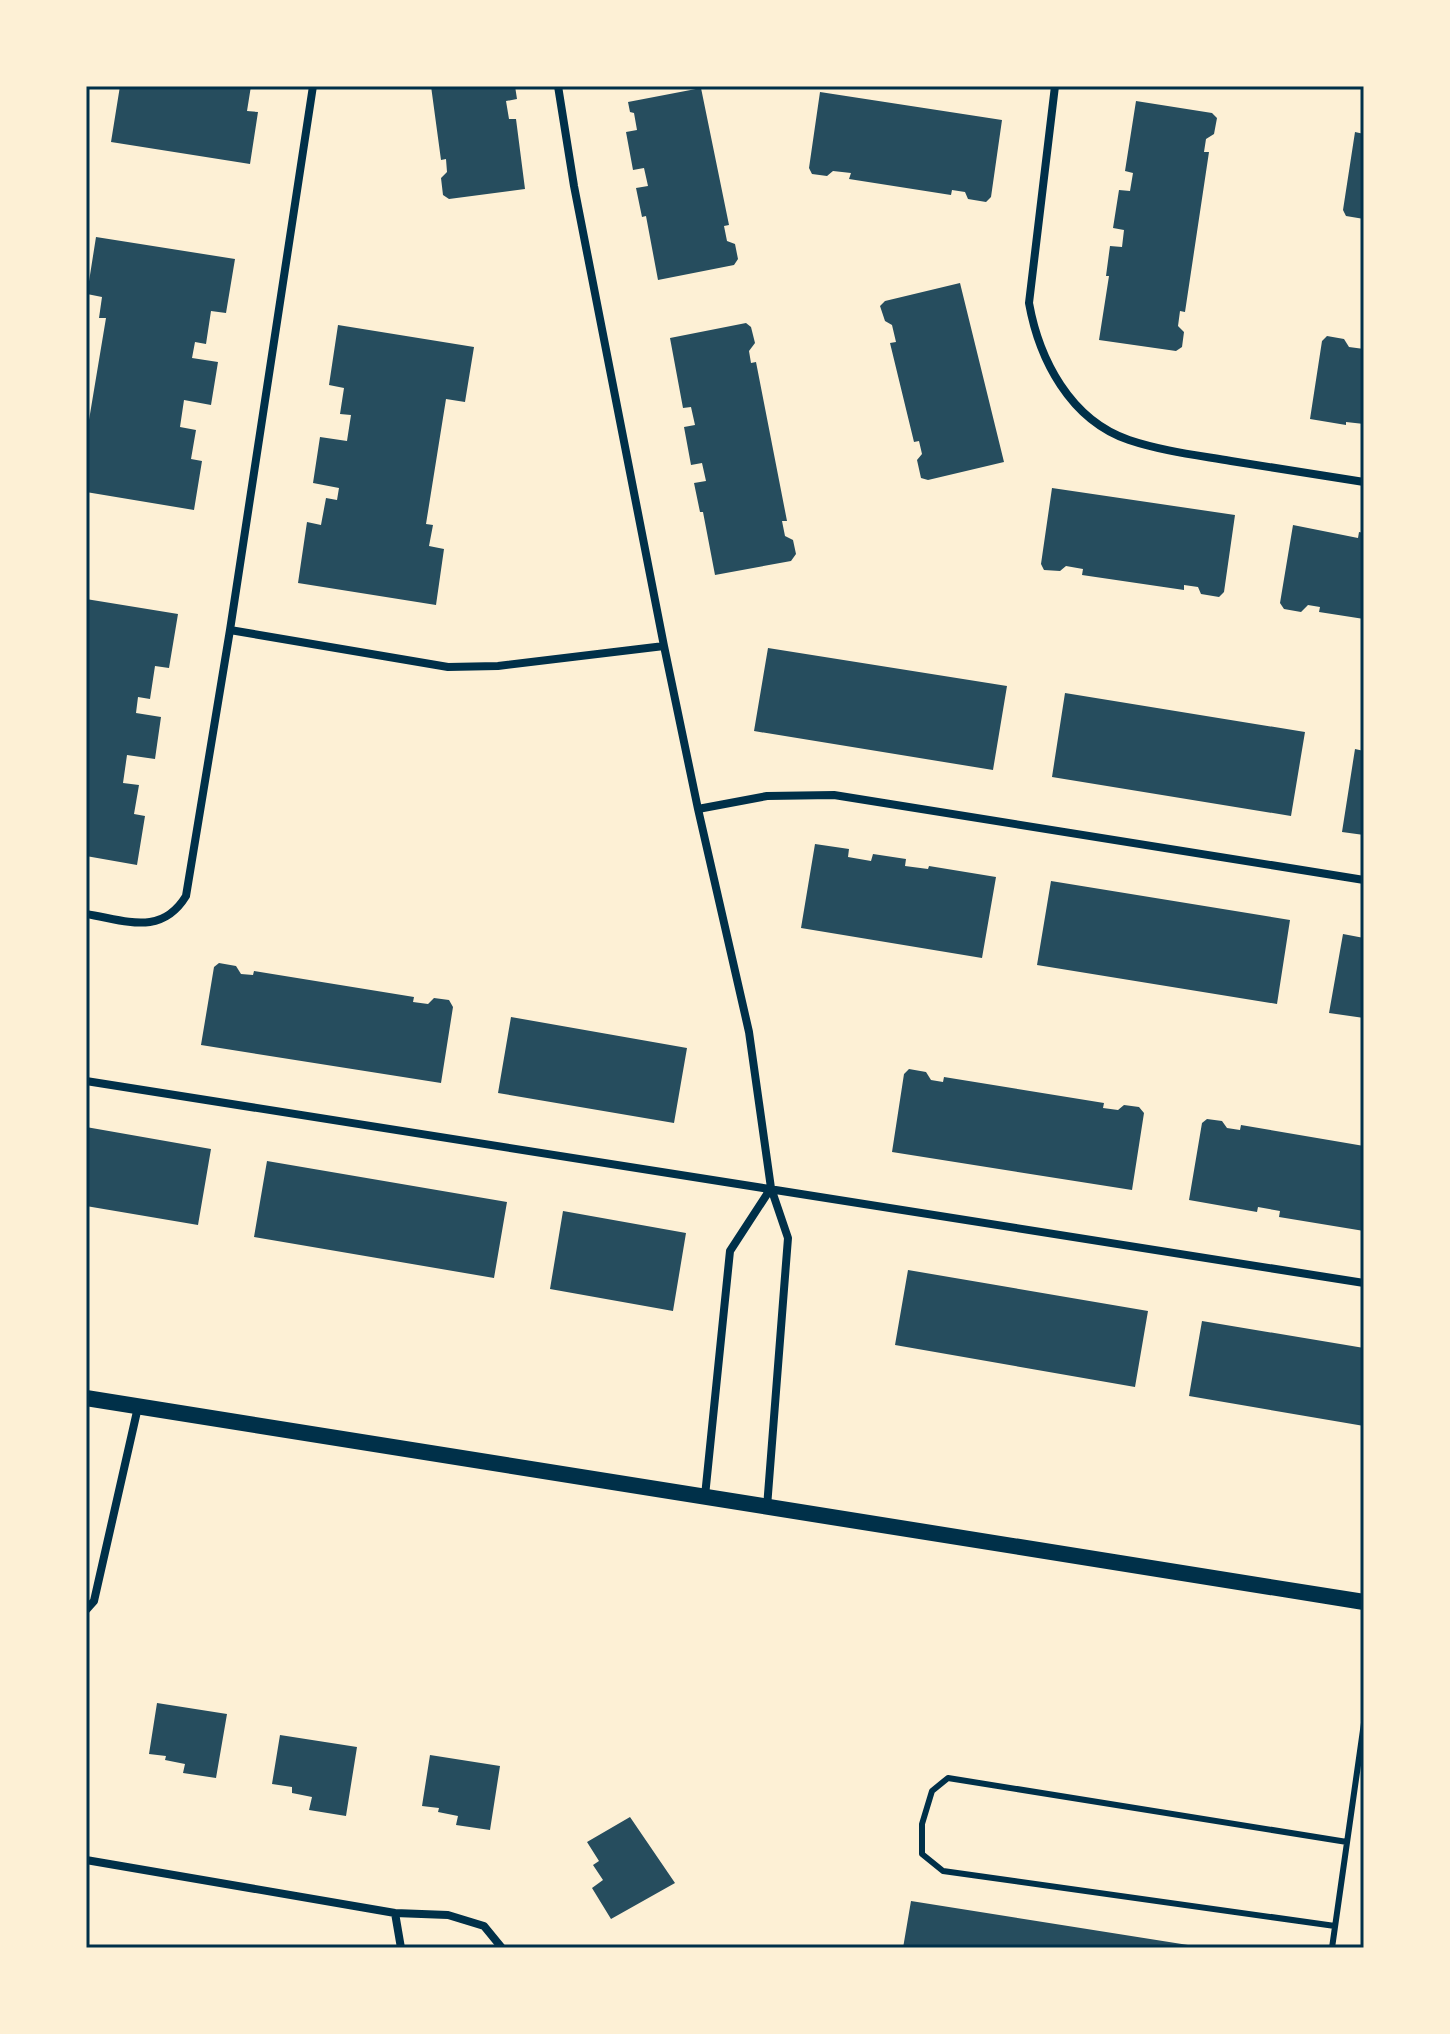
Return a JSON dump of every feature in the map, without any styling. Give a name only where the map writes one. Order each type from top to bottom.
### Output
[{"type":"main road","points":[[86,1398],[1364,1602]]},
{"type":"street","points":[[86,914],[153,923],[177,910],[186,896],[313,86]]},
{"type":"street","points":[[558,86],[574,186],[664,646],[749,1032],[771,1188],[788,1238],[767,1507]]},
{"type":"street","points":[[1055,86],[1029,303],[1034,332],[1044,359],[1059,384],[1091,417],[1125,439],[1164,450],[1364,482]]},
{"type":"street","points":[[230,630],[448,667],[498,666],[664,646]]},
{"type":"street","points":[[698,809],[767,796],[834,795],[1364,880]]},
{"type":"street","points":[[86,1081],[1364,1283]]},
{"type":"street","points":[[705,1496],[730,1251],[771,1188]]},
{"type":"street","points":[[86,1610],[94,1601],[138,1406]]},
{"type":"street","points":[[86,1860],[395,1913],[448,1915],[484,1926],[502,1948]]},
{"type":"street","points":[[395,1913],[401,1948]]},
{"type":"lane","points":[[1332,1948],[1364,1723]]},
{"type":"lane","points":[[1335,1926],[943,1871],[922,1854],[922,1824],[932,1791],[948,1778],[1347,1842]]},
{"type":"building","points":[[120,86],[251,86],[247,111],[258,112],[250,164],[111,142]]},
{"type":"building","points":[[431,86],[515,86],[517,99],[506,101],[509,119],[516,119],[525,189],[449,199],[443,195],[441,178],[447,172],[446,159],[441,160]]},
{"type":"building","points":[[701,88],[729,225],[724,226],[727,241],[735,244],[738,259],[734,265],[658,280],[646,216],[642,217],[636,188],[648,186],[644,168],[633,170],[626,132],[637,130],[628,102]]},
{"type":"building","points":[[820,92],[1002,120],[991,197],[986,202],[968,199],[965,192],[952,190],[951,195],[849,179],[851,173],[833,171],[827,176],[812,174],[809,168]]},
{"type":"building","points":[[1136,101],[1212,113],[1217,118],[1214,134],[1206,139],[1204,152],[1209,152],[1185,312],[1180,311],[1178,326],[1184,332],[1182,347],[1176,351],[1099,340],[1109,276],[1106,276],[1110,246],[1122,247],[1124,230],[1113,228],[1119,190],[1130,191],[1133,173],[1125,171]]},
{"type":"building","points":[[1355,132],[1364,134],[1364,219],[1346,216],[1343,210]]},
{"type":"building","points":[[96,237],[235,259],[226,313],[211,311],[206,344],[195,342],[192,358],[218,362],[211,405],[184,400],[180,427],[196,430],[191,459],[202,461],[194,510],[86,492],[86,438],[106,318],[99,318],[102,297],[87,294]]},
{"type":"building","points":[[960,283],[1004,462],[928,480],[921,478],[917,460],[922,454],[919,441],[914,442],[890,343],[896,342],[892,325],[885,321],[880,306],[885,301]]},
{"type":"building","points":[[746,323],[751,327],[755,343],[749,351],[751,363],[756,362],[787,521],[782,521],[785,536],[793,540],[796,554],[791,561],[715,575],[694,483],[706,481],[702,463],[691,465],[684,427],[695,425],[691,407],[683,408],[670,338]]},
{"type":"building","points":[[338,325],[474,347],[465,402],[446,399],[426,524],[433,525],[429,546],[444,549],[436,605],[298,583],[307,522],[321,525],[326,498],[337,500],[339,488],[313,483],[320,437],[347,441],[351,415],[340,414],[344,388],[329,385]]},
{"type":"building","points":[[1327,336],[1344,339],[1349,347],[1364,349],[1364,424],[1346,422],[1346,425],[1310,419],[1322,341]]},
{"type":"building","points":[[1052,488],[1235,515],[1224,592],[1219,597],[1201,594],[1198,587],[1184,585],[1184,590],[1082,575],[1083,569],[1066,566],[1060,571],[1044,570],[1041,564]]},
{"type":"building","points":[[1293,525],[1358,538],[1359,532],[1364,533],[1364,619],[1319,612],[1320,607],[1308,605],[1301,612],[1284,609],[1280,603]]},
{"type":"building","points":[[86,599],[178,614],[169,668],[155,666],[150,699],[138,697],[136,713],[161,717],[155,759],[127,755],[123,783],[139,785],[134,814],[145,816],[137,865],[86,856]]},
{"type":"building","points":[[768,648],[1007,686],[993,770],[754,731]]},
{"type":"building","points":[[1065,693],[1305,732],[1291,816],[1052,777]]},
{"type":"building","points":[[1355,749],[1364,751],[1364,835],[1342,832]]},
{"type":"building","points":[[815,844],[849,849],[848,857],[871,861],[873,854],[906,859],[905,866],[928,869],[929,866],[996,877],[982,958],[801,928]]},
{"type":"building","points":[[1051,881],[1290,920],[1277,1004],[1037,965]]},
{"type":"building","points":[[1343,934],[1364,938],[1364,1018],[1329,1013]]},
{"type":"building","points":[[219,963],[236,966],[241,974],[253,975],[254,971],[414,997],[413,1002],[428,1004],[434,998],[449,1000],[453,1007],[441,1083],[201,1045],[214,967]]},
{"type":"building","points":[[511,1017],[687,1048],[674,1123],[498,1093]]},
{"type":"building","points":[[909,1069],[926,1072],[931,1080],[943,1082],[944,1077],[1104,1103],[1103,1108],[1118,1110],[1124,1105],[1139,1107],[1144,1113],[1132,1190],[892,1152],[904,1074]]},
{"type":"building","points":[[1207,1119],[1222,1121],[1227,1128],[1240,1130],[1241,1125],[1364,1146],[1364,1231],[1279,1217],[1280,1211],[1258,1207],[1257,1212],[1189,1200],[1202,1123]]},
{"type":"building","points":[[86,1127],[211,1149],[198,1225],[86,1206]]},
{"type":"building","points":[[267,1161],[507,1202],[494,1278],[254,1237]]},
{"type":"building","points":[[563,1211],[686,1233],[673,1311],[550,1289]]},
{"type":"building","points":[[908,1270],[1148,1311],[1135,1387],[895,1345]]},
{"type":"building","points":[[1202,1321],[1364,1348],[1364,1426],[1189,1396]]},
{"type":"building","points":[[157,1703],[227,1714],[216,1778],[183,1773],[185,1764],[165,1760],[166,1756],[149,1754]]},
{"type":"building","points":[[280,1735],[357,1747],[346,1816],[309,1810],[312,1797],[292,1793],[292,1787],[272,1784]]},
{"type":"building","points":[[430,1755],[500,1766],[490,1830],[456,1825],[458,1816],[438,1812],[439,1808],[422,1806]]},
{"type":"building","points":[[630,1817],[675,1883],[611,1919],[592,1888],[603,1880],[593,1865],[599,1861],[587,1842]]},
{"type":"building","points":[[911,1901],[1188,1945],[1187,1948],[903,1948]]}]
